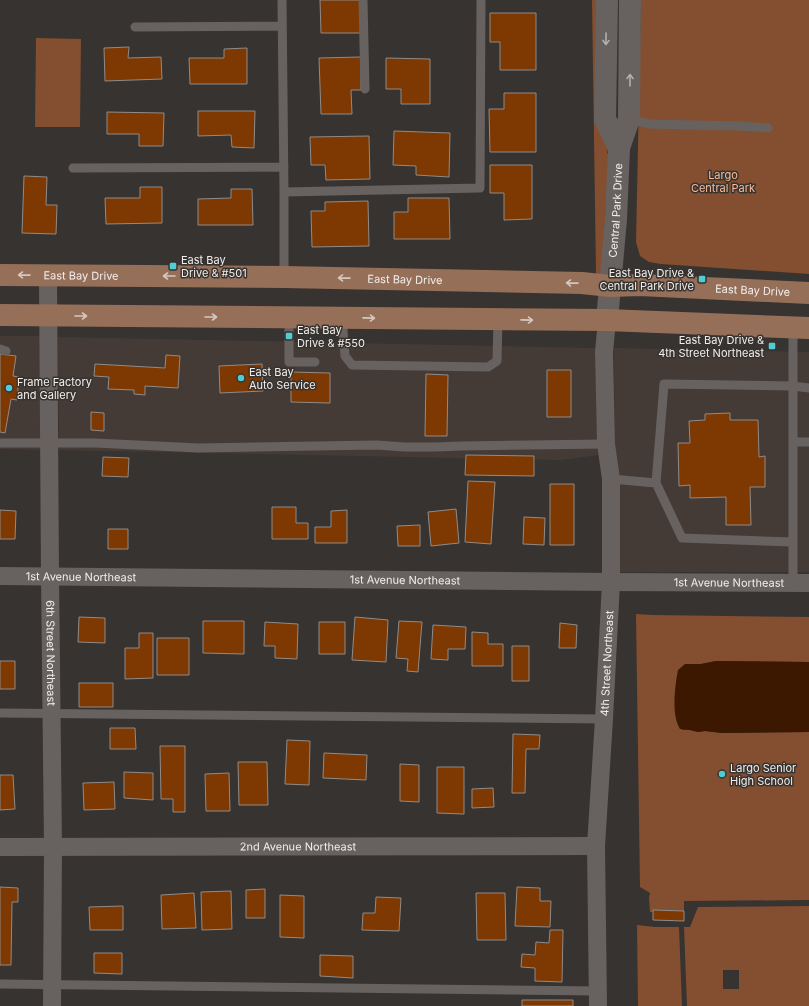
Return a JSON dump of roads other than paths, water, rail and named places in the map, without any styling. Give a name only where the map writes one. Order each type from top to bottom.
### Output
[{"type":"main road","name":"East Bay Drive","points":[[0,275],[284,277],[582,283],[610,286],[640,285],[809,293]]},
{"type":"main road","points":[[0,315],[606,320],[801,328]]},
{"type":"street","name":"Central Park Drive","points":[[607,0],[605,119],[619,148]]},
{"type":"street","name":"Central Park Drive","points":[[606,320],[616,219],[619,148],[629,119],[630,0]]},
{"type":"street","name":"6th Street Northeast","points":[[48,276],[53,847],[52,1006]]},
{"type":"street","name":"4th Street Northeast","points":[[598,999],[596,846],[611,582],[611,479],[606,444],[604,352],[606,320]]},
{"type":"street","name":"1st Avenue Northeast","points":[[0,576],[801,583]]},
{"type":"street","name":"2nd Avenue Northeast","points":[[0,847],[596,846]]},
{"type":"lane","points":[[282,0],[284,277]]},
{"type":"lane","points":[[363,0],[365,89]]},
{"type":"lane","points":[[284,192],[480,188],[481,0]]},
{"type":"lane","points":[[135,27],[282,26]]},
{"type":"lane","points":[[629,119],[649,124],[768,128]]},
{"type":"lane","points":[[73,168],[284,167]]},
{"type":"lane","points":[[289,317],[289,362],[315,362]]},
{"type":"lane","points":[[342,318],[345,356],[352,365],[488,367],[497,361],[498,320]]},
{"type":"lane","points":[[801,328],[793,386],[792,442],[793,542],[801,583]]},
{"type":"lane","points":[[793,542],[682,538],[656,483],[664,384],[793,386],[809,388]]},
{"type":"lane","points":[[792,442],[809,442]]},
{"type":"lane","points":[[0,443],[95,443],[199,448],[377,445],[435,447],[606,444]]},
{"type":"lane","points":[[611,479],[656,483]]},
{"type":"lane","points":[[0,713],[604,719]]},
{"type":"lane","points":[[0,984],[598,999]]},
{"type":"place","name":"East Bay Drive & #501","points":[[173,266]]},
{"type":"place","name":"East Bay Drive & Central Park Drive","points":[[702,279]]},
{"type":"place","name":"East Bay Drive & #550","points":[[289,336]]},
{"type":"place","name":"East Bay Drive & 4th Street Northeast","points":[[772,346]]},
{"type":"place","name":"East Bay Auto Service","points":[[241,378]]},
{"type":"place","name":"Frame Factory and Gallery","points":[[9,388]]},
{"type":"place","name":"Largo Senior High School","points":[[722,774]]},
{"type":"park label","name":"Largo Central Park","points":[[723,181]]}]
